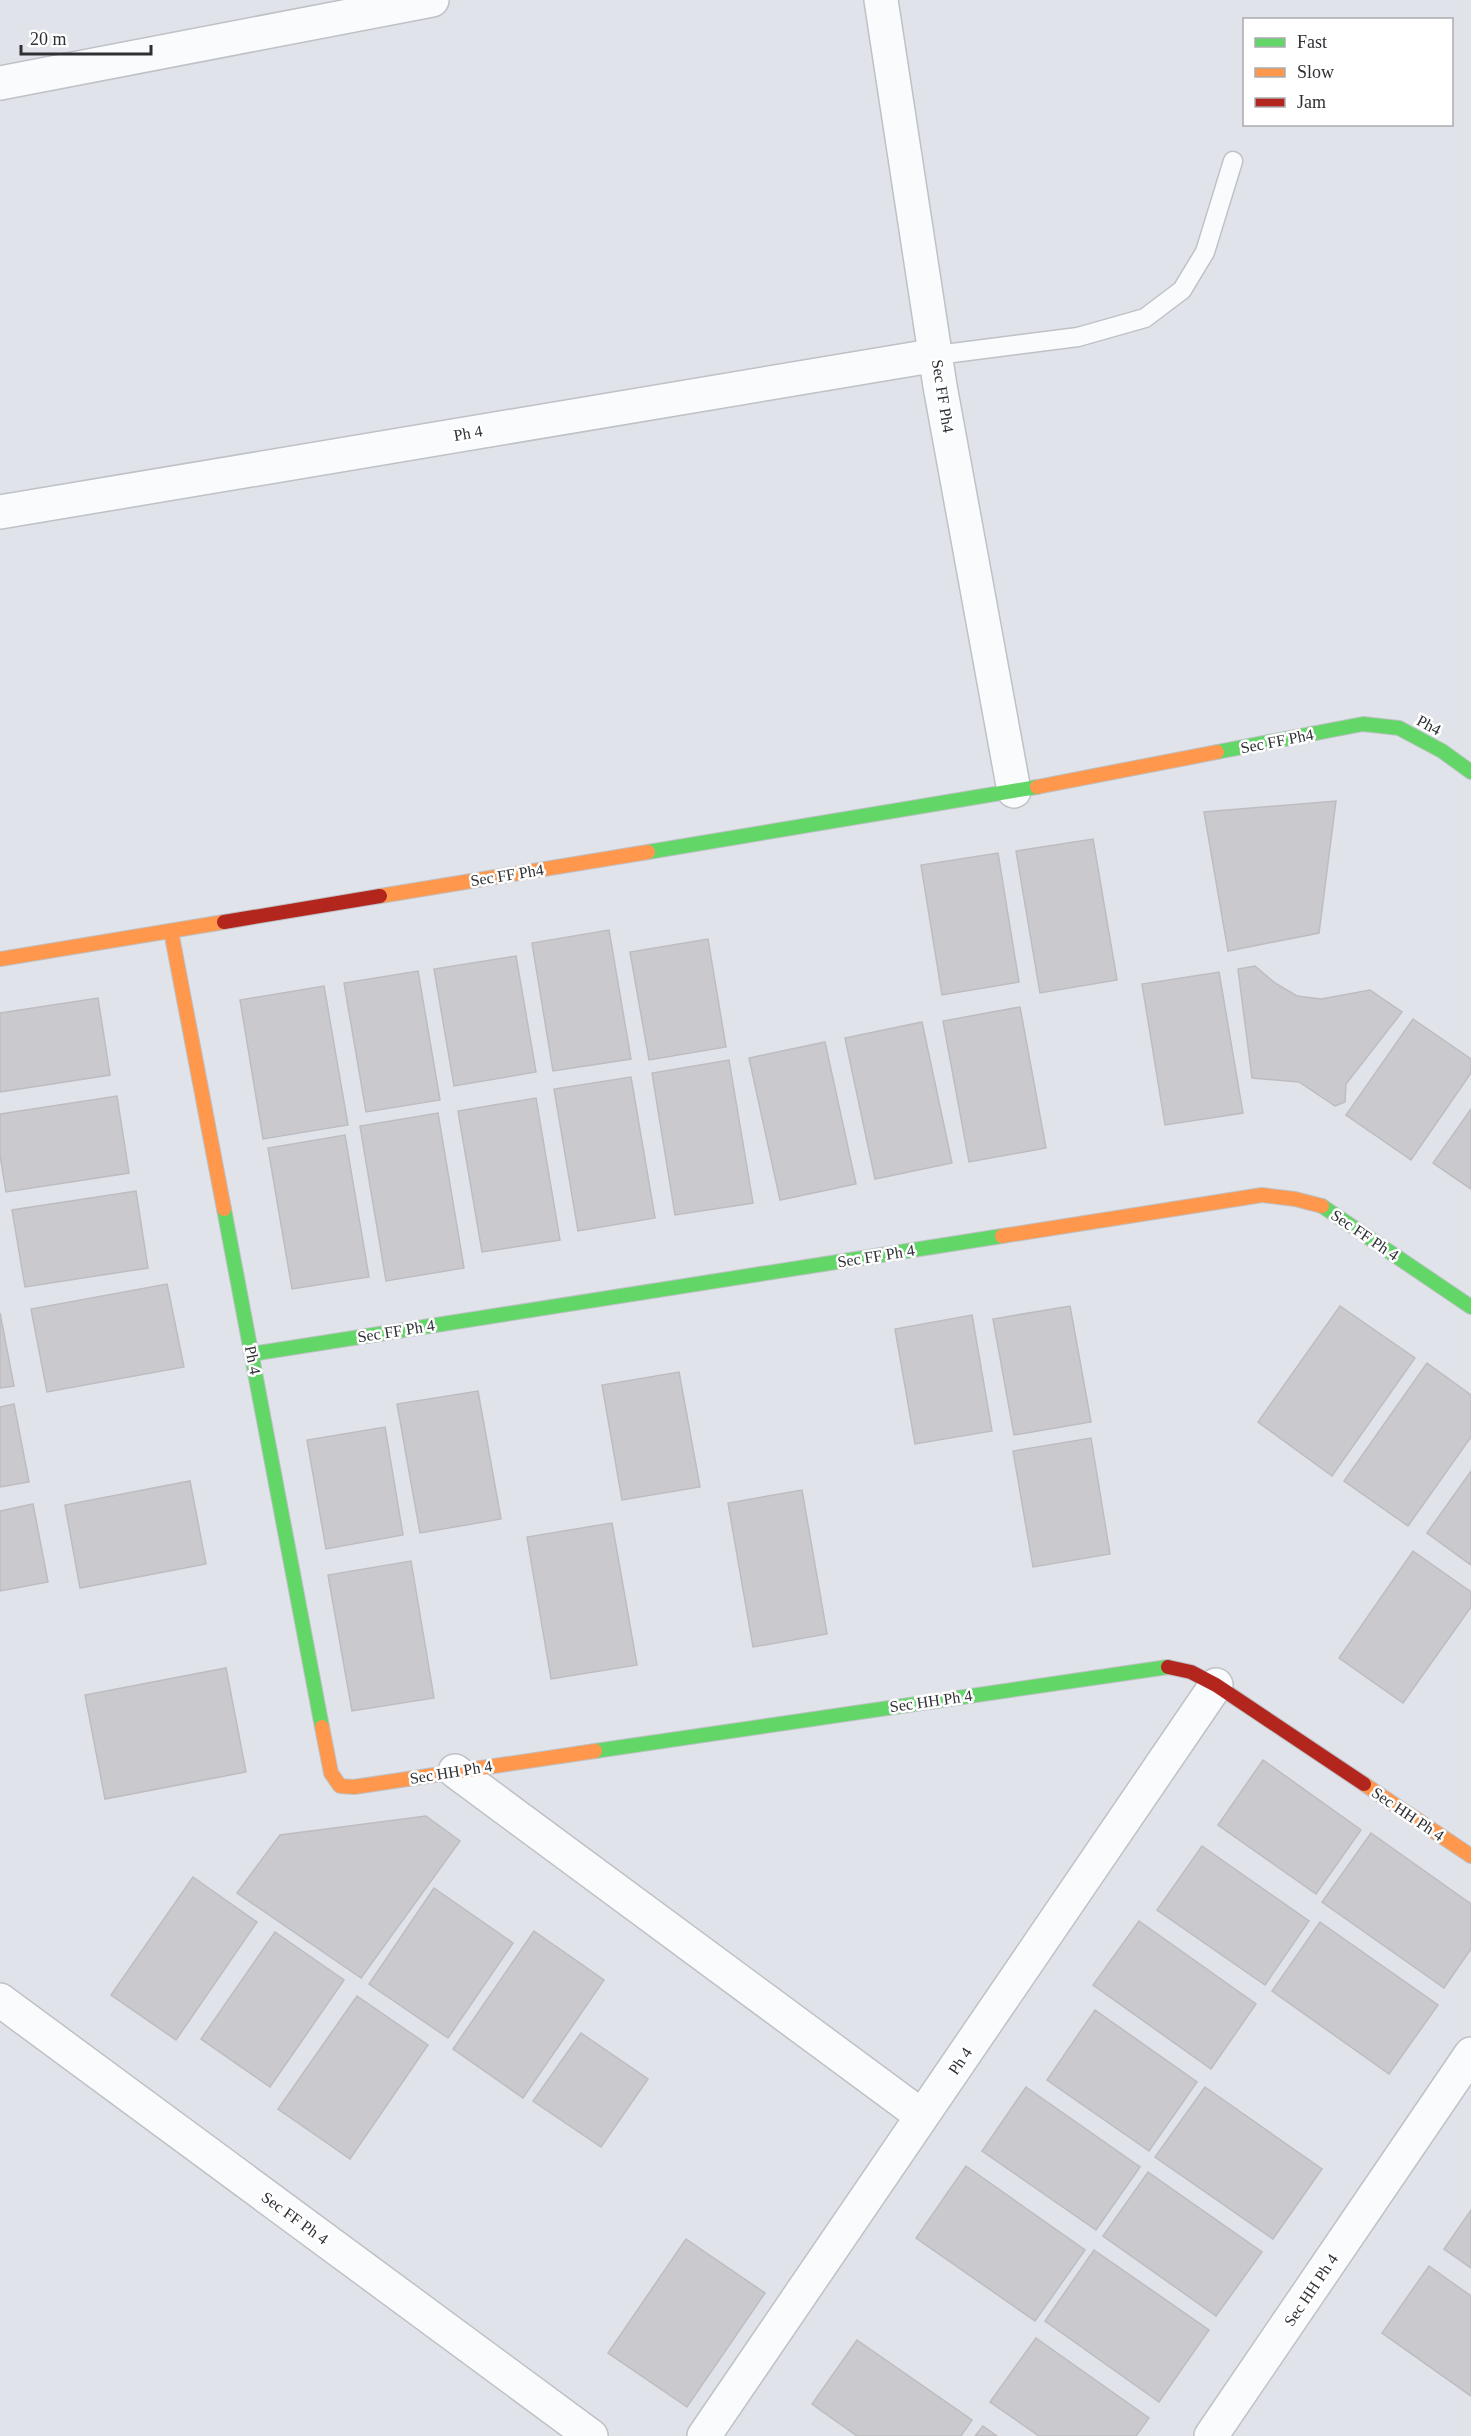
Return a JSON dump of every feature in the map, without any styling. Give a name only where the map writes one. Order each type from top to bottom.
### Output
[{"type":"street","points":[[0,83],[432,0]]},
{"type":"street","name":"Sec FF Ph4","points":[[881,0],[940,386],[1014,791]]},
{"type":"street","name":"Ph 4","points":[[0,512],[937,355]]},
{"type":"street","name":"Sec FF Ph4","points":[[0,958],[1014,791],[1363,724],[1399,728]]},
{"type":"street","name":"Ph4","points":[[1399,728],[1442,751],[1471,772]]},
{"type":"street","name":"Ph 4","points":[[171,931],[331,1773],[340,1786]]},
{"type":"street","name":"Sec FF Ph 4","points":[[252,1354],[1262,1195],[1295,1198],[1322,1206],[1471,1307]]},
{"type":"street","name":"Sec HH Ph 4","points":[[340,1786],[354,1787],[1164,1666],[1191,1672],[1216,1685],[1471,1856]]},
{"type":"street","name":"Ph 4","points":[[704,2436],[1216,1685]]},
{"type":"street","points":[[455,1771],[922,2116]]},
{"type":"street","name":"Sec FF Ph 4","points":[[0,2000],[591,2436]]},
{"type":"street","name":"Sec HH Ph 4","points":[[1211,2436],[1471,2054]]},
{"type":"lane","points":[[937,355],[1078,337],[1145,318],[1182,290],[1205,252],[1233,160]]},
{"type":"building","points":[[1336,801],[1319,933],[1228,951],[1204,812]]},
{"type":"building","points":[[1093,839],[1117,980],[1040,993],[1016,851]]},
{"type":"building","points":[[998,853],[1019,982],[942,995],[921,865]]},
{"type":"building","points":[[609,930],[631,1059],[553,1071],[532,943]]},
{"type":"building","points":[[708,939],[726,1047],[649,1060],[630,952]]},
{"type":"building","points":[[516,956],[536,1072],[454,1086],[434,969]]},
{"type":"building","points":[[1255,966],[1275,983],[1297,996],[1321,999],[1370,990],[1402,1012],[1346,1084],[1345,1102],[1335,1106],[1299,1082],[1252,1078],[1238,969]]},
{"type":"building","points":[[418,971],[440,1100],[366,1112],[344,983]]},
{"type":"building","points":[[1219,972],[1243,1113],[1165,1125],[1142,984]]},
{"type":"building","points":[[324,986],[348,1125],[263,1139],[240,1000]]},
{"type":"building","points":[[98,998],[110,1075],[0,1092],[0,1013]]},
{"type":"building","points":[[1020,1007],[1046,1148],[969,1162],[943,1021]]},
{"type":"building","points":[[1413,1019],[1471,1059],[1471,1073],[1411,1160],[1346,1115]]},
{"type":"building","points":[[922,1022],[952,1163],[875,1179],[845,1038]]},
{"type":"building","points":[[825,1042],[856,1184],[780,1200],[749,1058]]},
{"type":"building","points":[[729,1060],[753,1203],[675,1215],[652,1073]]},
{"type":"building","points":[[631,1077],[655,1218],[578,1231],[554,1089]]},
{"type":"building","points":[[117,1096],[129,1173],[6,1192],[0,1155],[0,1114]]},
{"type":"building","points":[[536,1098],[560,1240],[482,1252],[458,1111]]},
{"type":"building","points":[[1471,1109],[1471,1189],[1433,1163]]},
{"type":"building","points":[[438,1113],[464,1268],[386,1281],[360,1126]]},
{"type":"building","points":[[345,1135],[369,1277],[292,1289],[268,1148]]},
{"type":"building","points":[[136,1191],[148,1268],[25,1287],[12,1210]]},
{"type":"building","points":[[167,1284],[184,1367],[47,1392],[31,1309]]},
{"type":"building","points":[[1070,1306],[1091,1422],[1014,1435],[993,1319]]},
{"type":"building","points":[[1340,1306],[1415,1358],[1332,1476],[1258,1422]]},
{"type":"building","points":[[0,1313],[14,1386],[0,1388]]},
{"type":"building","points":[[972,1315],[992,1431],[915,1444],[895,1329]]},
{"type":"building","points":[[1427,1363],[1471,1395],[1471,1437],[1408,1526],[1344,1481]]},
{"type":"building","points":[[679,1372],[700,1487],[622,1500],[602,1385]]},
{"type":"building","points":[[478,1391],[501,1519],[420,1533],[397,1404]]},
{"type":"building","points":[[14,1404],[29,1482],[0,1487],[0,1407]]},
{"type":"building","points":[[385,1427],[403,1535],[326,1549],[307,1440]]},
{"type":"building","points":[[1091,1438],[1110,1554],[1033,1567],[1013,1451]]},
{"type":"building","points":[[1471,1471],[1471,1565],[1427,1533]]},
{"type":"building","points":[[190,1481],[206,1564],[80,1588],[65,1505]]},
{"type":"building","points":[[802,1490],[827,1634],[753,1647],[728,1503]]},
{"type":"building","points":[[33,1504],[48,1582],[0,1591],[0,1511]]},
{"type":"building","points":[[612,1523],[637,1665],[551,1679],[527,1537]]},
{"type":"building","points":[[1413,1551],[1471,1592],[1471,1607],[1403,1703],[1339,1658]]},
{"type":"building","points":[[411,1561],[434,1698],[352,1711],[328,1575]]},
{"type":"building","points":[[226,1668],[246,1772],[105,1799],[85,1695]]},
{"type":"building","points":[[1263,1760],[1361,1830],[1316,1894],[1218,1825]]},
{"type":"building","points":[[426,1816],[460,1841],[361,1978],[237,1893],[280,1835]]},
{"type":"building","points":[[1371,1833],[1471,1904],[1471,1949],[1444,1988],[1322,1902]]},
{"type":"building","points":[[1202,1846],[1309,1921],[1265,1985],[1157,1910]]},
{"type":"building","points":[[193,1877],[257,1922],[176,2040],[111,1995]]},
{"type":"building","points":[[434,1888],[513,1943],[448,2038],[369,1984]]},
{"type":"building","points":[[1139,1921],[1256,2004],[1211,2069],[1093,1985]]},
{"type":"building","points":[[1320,1922],[1438,2005],[1389,2074],[1272,1991]]},
{"type":"building","points":[[534,1931],[604,1980],[523,2098],[453,2049]]},
{"type":"building","points":[[275,1932],[344,1980],[270,2087],[201,2039]]},
{"type":"building","points":[[357,1996],[428,2045],[350,2159],[278,2109]]},
{"type":"building","points":[[1095,2010],[1197,2082],[1149,2151],[1047,2080]]},
{"type":"building","points":[[581,2033],[648,2079],[601,2147],[533,2101]]},
{"type":"building","points":[[1026,2087],[1140,2167],[1096,2230],[982,2151]]},
{"type":"building","points":[[1205,2087],[1322,2169],[1273,2239],[1155,2157]]},
{"type":"building","points":[[966,2166],[1085,2250],[1035,2321],[916,2238]]},
{"type":"building","points":[[1148,2172],[1262,2252],[1216,2316],[1103,2236]]},
{"type":"building","points":[[1471,2210],[1471,2268],[1444,2249]]},
{"type":"building","points":[[686,2239],[765,2293],[687,2407],[608,2353]]},
{"type":"building","points":[[1094,2250],[1209,2330],[1159,2402],[1045,2321]]},
{"type":"building","points":[[1429,2266],[1471,2296],[1471,2396],[1382,2333]]},
{"type":"building","points":[[1036,2338],[1149,2418],[1136,2436],[1039,2436],[990,2402]]},
{"type":"building","points":[[857,2340],[972,2420],[961,2436],[857,2436],[812,2404]]},
{"type":"building","points":[[983,2426],[997,2436],[975,2436]]},
{"type":"traffic: fast","points":[[1217,752],[1363,724],[1399,728],[1442,751],[1471,772]]},
{"type":"traffic: fast","points":[[648,852],[1037,787]]},
{"type":"traffic: fast","points":[[1322,1206],[1471,1307]]},
{"type":"traffic: fast","points":[[224,1209],[322,1727]]},
{"type":"traffic: fast","points":[[252,1354],[1002,1236]]},
{"type":"traffic: fast","points":[[595,1751],[1168,1667]]},
{"type":"traffic: slow","points":[[1037,787],[1217,752]]},
{"type":"traffic: slow","points":[[380,896],[648,852]]},
{"type":"traffic: slow","points":[[0,959],[224,922]]},
{"type":"traffic: slow","points":[[171,931],[224,1209]]},
{"type":"traffic: slow","points":[[1002,1236],[1262,1195],[1295,1199],[1322,1206]]},
{"type":"traffic: slow","points":[[322,1727],[331,1773],[340,1786],[354,1787],[595,1751]]},
{"type":"traffic: slow","points":[[1364,1784],[1471,1856]]},
{"type":"traffic: jam","points":[[224,922],[380,896]]},
{"type":"traffic: jam","points":[[1168,1667],[1191,1672],[1216,1685],[1364,1784]]}]
